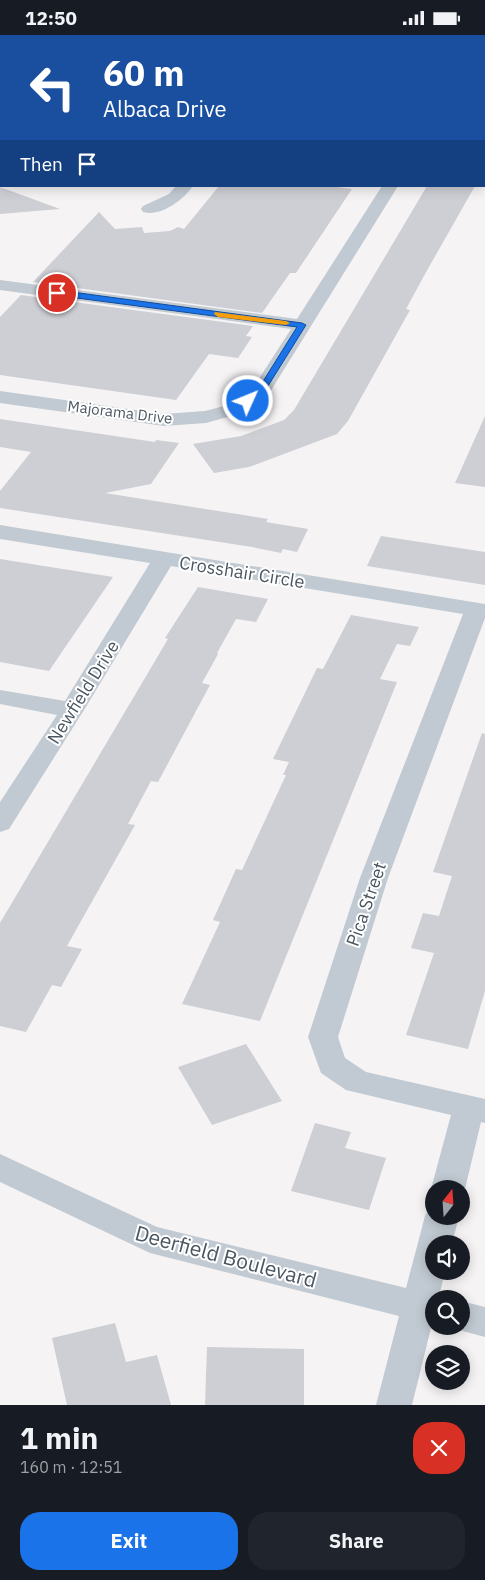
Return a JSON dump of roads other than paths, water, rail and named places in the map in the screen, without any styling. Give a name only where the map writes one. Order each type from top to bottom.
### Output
[{"type":"street","points":[[149,209],[175,197],[184,187]]},
{"type":"street","name":"Majorama Drive","points":[[0,397],[164,420],[206,417],[235,409],[260,392],[389,187]]},
{"type":"street","points":[[0,285],[302,325]]},
{"type":"street","name":"Crosshair Circle","points":[[0,532],[480,610]]},
{"type":"street","name":"Newfield Drive","points":[[0,823],[72,710],[164,559]]},
{"type":"street","name":"Pica Street","points":[[477,1109],[357,1081],[332,1065],[323,1037],[374,878],[480,610]]},
{"type":"street","points":[[0,697],[72,710]]},
{"type":"street","points":[[451,1180],[477,1109]]},
{"type":"street","name":"Deerfield Boulevard","points":[[0,1167],[150,1239],[425,1308]]},
{"type":"street","points":[[394,1405],[425,1311]]},
{"type":"street","points":[[470,1318],[485,1322]]}]
